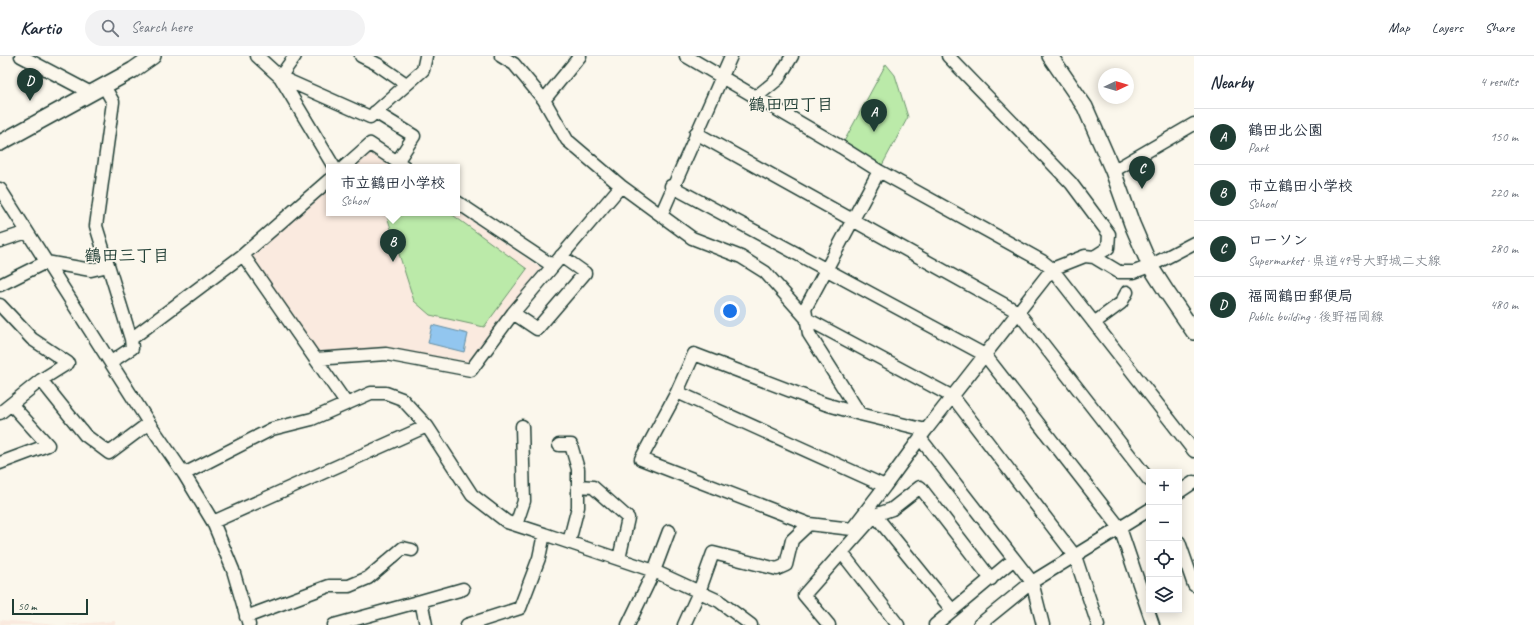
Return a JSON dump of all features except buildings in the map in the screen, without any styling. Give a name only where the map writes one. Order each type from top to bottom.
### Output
[{"type":"main road","points":[[0,143],[133,70],[153,56]]},
{"type":"main road","points":[[1050,56],[1085,107],[1113,171],[1132,224],[1150,266],[1194,332]]},
{"type":"street","points":[[21,56],[97,90],[113,102],[96,226],[131,339],[132,348],[111,362]]},
{"type":"street","points":[[257,56],[280,77],[332,164]]},
{"type":"street","points":[[280,77],[295,56]]},
{"type":"street","points":[[361,56],[377,64],[406,84]]},
{"type":"street","points":[[280,77],[370,117],[423,70],[426,56]]},
{"type":"street","points":[[501,56],[514,64],[544,100],[567,140],[621,186],[692,238],[741,257],[765,272],[806,319],[953,397],[1075,556],[1098,625]]},
{"type":"street","points":[[544,100],[580,56]]},
{"type":"street","points":[[686,56],[879,171],[1042,261],[1052,269],[1194,451]]},
{"type":"street","points":[[661,215],[672,186],[731,56]]},
{"type":"street","points":[[756,97],[778,79],[792,56]]},
{"type":"street","points":[[948,56],[1071,183],[1109,234],[1108,248],[1094,257]]},
{"type":"street","points":[[375,112],[414,136],[401,164]]},
{"type":"street","points":[[1113,171],[1194,124]]},
{"type":"street","points":[[696,134],[1018,312],[1146,476]]},
{"type":"street","points":[[347,164],[370,144],[400,164]]},
{"type":"street","points":[[860,414],[809,334],[805,308],[879,171]]},
{"type":"street","points":[[131,339],[243,255],[326,183]]},
{"type":"street","points":[[315,359],[386,354],[471,370],[513,313],[621,186]]},
{"type":"street","points":[[672,186],[985,355],[1120,528],[1153,625]]},
{"type":"street","points":[[0,189],[149,423],[184,474],[213,522],[233,570],[248,621],[329,586],[350,586],[368,578],[403,548],[412,550]]},
{"type":"street","points":[[460,204],[553,266]]},
{"type":"street","points":[[0,241],[27,232]]},
{"type":"street","points":[[829,625],[804,595],[842,553],[871,512],[885,486],[923,434],[1052,269],[1085,256],[1094,257],[1119,272],[1134,272],[1150,266],[1194,243]]},
{"type":"street","points":[[243,255],[346,403]]},
{"type":"street","points":[[513,313],[537,329],[585,273],[561,256]]},
{"type":"street","points":[[0,285],[46,262],[91,270],[108,266]]},
{"type":"street","points":[[1094,323],[1121,303],[1128,292]]},
{"type":"street","points":[[0,305],[32,339],[68,363],[41,380],[0,413]]},
{"type":"street","points":[[991,579],[920,487],[892,509],[871,512],[852,529],[809,524],[641,459],[677,392],[694,354],[825,404],[923,434],[1032,582],[1043,625]]},
{"type":"street","points":[[41,380],[85,435],[109,453],[149,423]]},
{"type":"street","points":[[677,392],[885,486]]},
{"type":"street","points":[[184,474],[272,429],[312,419],[371,393],[386,393],[402,399],[427,426],[472,495],[507,522],[654,571],[719,601],[751,625]]},
{"type":"street","points":[[0,463],[48,445],[11,404]]},
{"type":"street","points":[[213,522],[427,426]]},
{"type":"street","points":[[516,525],[524,501],[522,426]]},
{"type":"street","points":[[559,445],[571,445],[578,469],[578,507],[569,542]]},
{"type":"street","points":[[1182,490],[1194,482]]},
{"type":"street","points":[[578,486],[593,487],[628,518],[619,559]]},
{"type":"street","points":[[871,512],[952,610]]},
{"type":"street","points":[[979,625],[1032,582],[1146,512]]},
{"type":"street","points":[[684,625],[699,592],[713,554],[777,569],[786,565],[792,540],[809,524]]},
{"type":"street","points":[[628,625],[654,571],[669,531]]},
{"type":"street","points":[[467,625],[520,608],[539,558],[544,534]]},
{"type":"street","points":[[1182,551],[1194,585]]},
{"type":"street","points":[[842,553],[898,625]]},
{"type":"street","points":[[935,625],[1014,559]]},
{"type":"street","points":[[334,625],[463,589]]},
{"type":"street","points":[[420,601],[426,625]]},
{"type":"shaded area","points":[[369,152],[387,164],[355,164]]},
{"type":"shaded area","points":[[326,190],[326,216],[460,216],[460,213],[541,268],[468,361],[389,349],[319,352],[250,255]]},
{"type":"shaded area","points":[[0,620],[58,625],[0,625]]},
{"type":"shaded area","points":[[115,621],[115,625],[63,625]]},
{"type":"green space","points":[[886,64],[895,75],[908,117],[879,171],[841,147]]},
{"type":"green space","points":[[387,216],[454,216],[527,269],[484,327],[430,315],[414,301]]},
{"type":"water","points":[[432,325],[468,334],[464,352],[428,343]]},
{"type":"place","name":"福岡鶴田郵便局","points":[[30,101]]},
{"type":"place","name":"鶴田北公園","points":[[874,132]]},
{"type":"place","name":"ローソン","points":[[1142,189]]},
{"type":"place","name":"市立鶴田小学校","points":[[393,262]]},
{"type":"district","name":"鶴田四丁目","points":[[791,104]]},
{"type":"district","name":"鶴田三丁目","points":[[127,255]]}]
